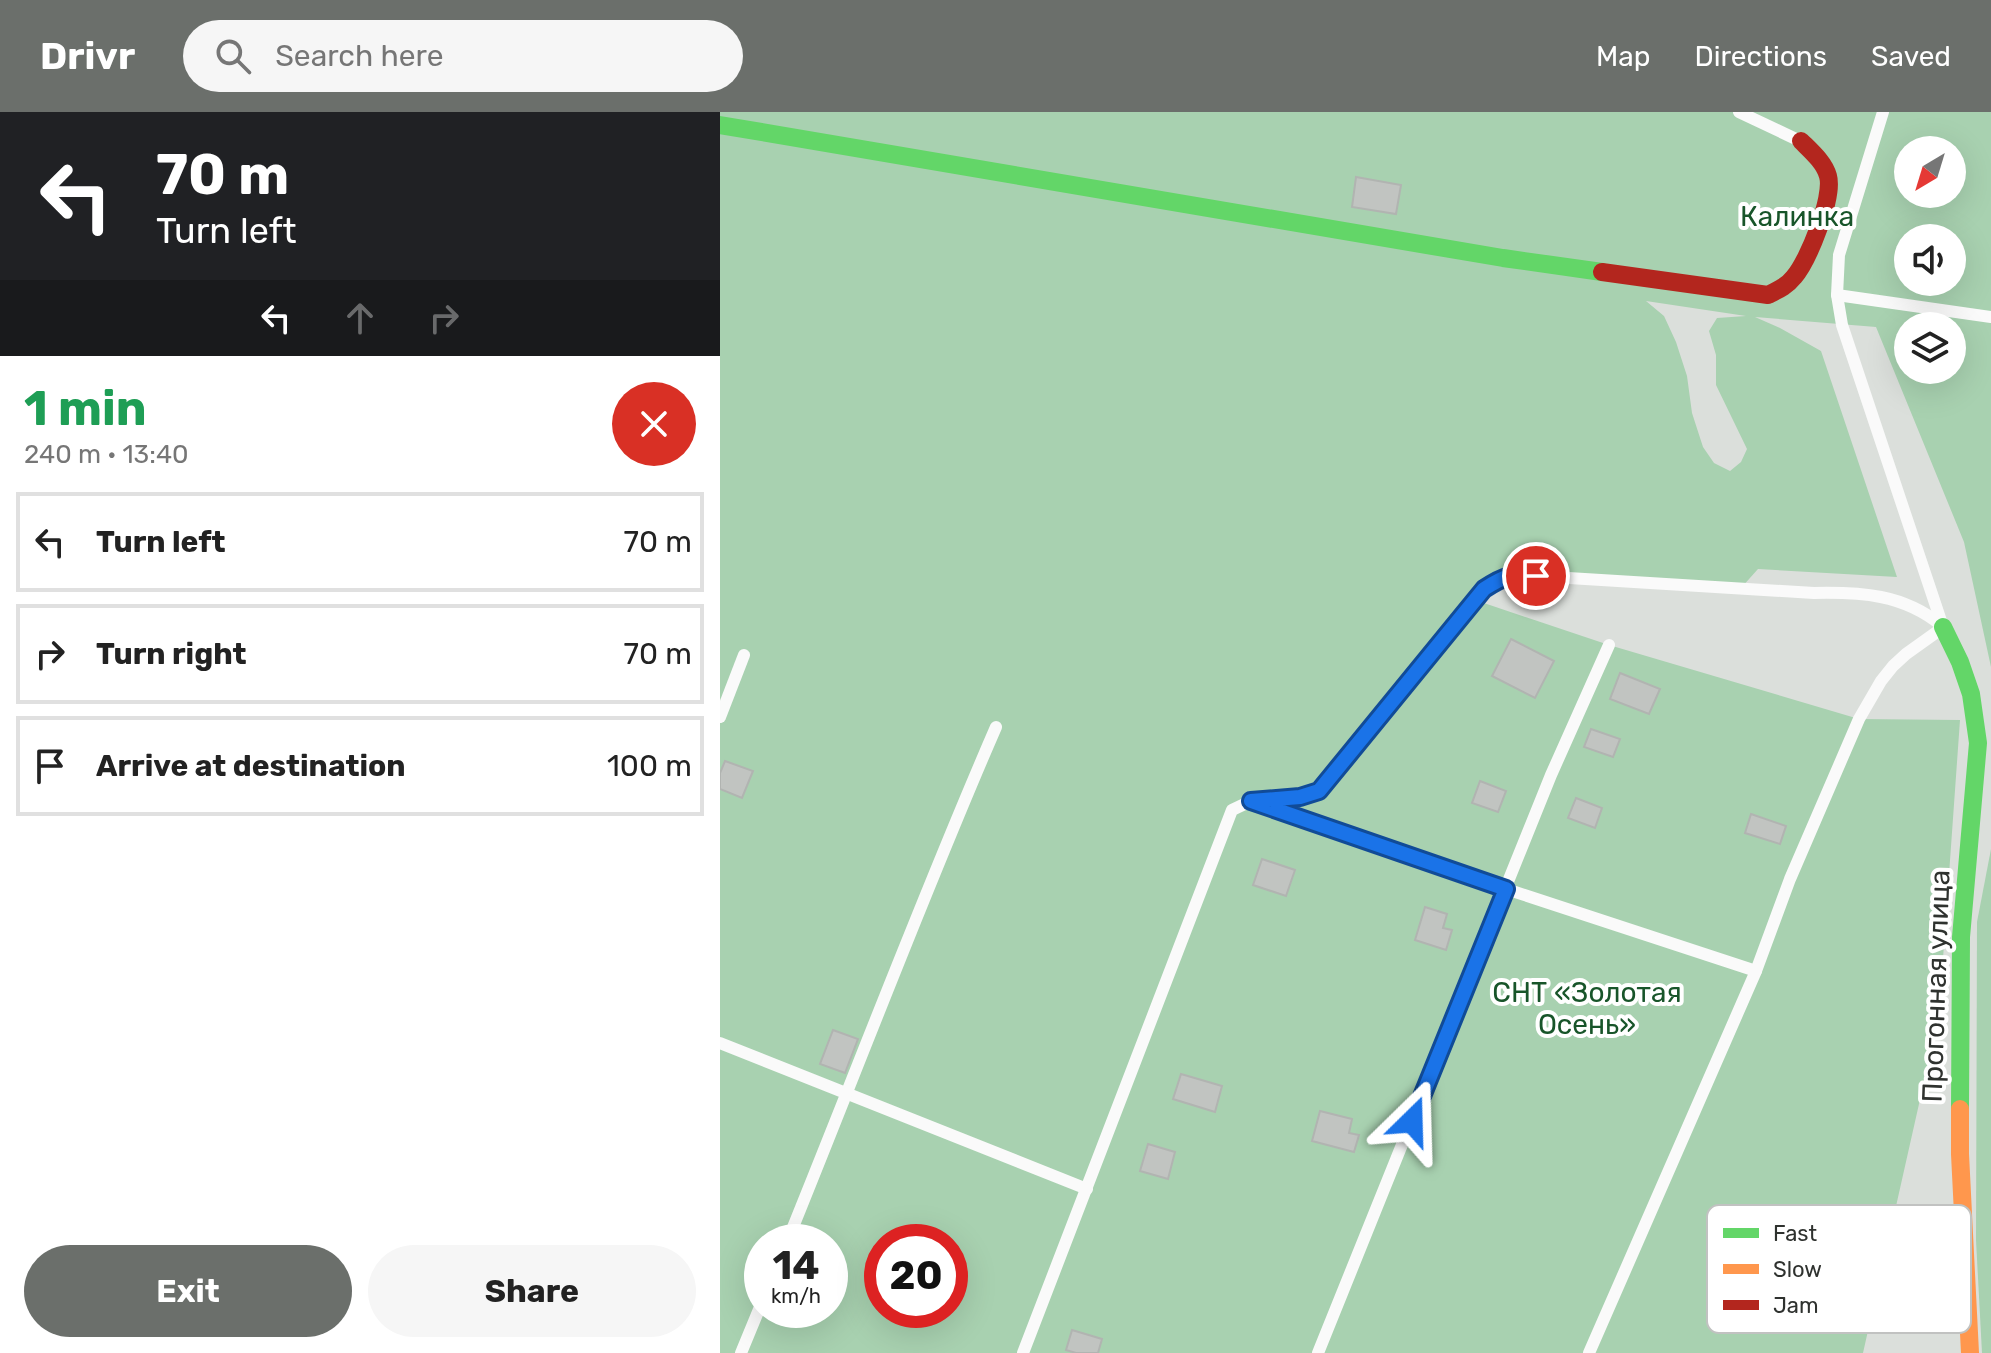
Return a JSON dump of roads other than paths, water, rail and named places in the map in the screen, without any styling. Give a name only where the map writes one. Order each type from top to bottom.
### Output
[{"type":"street","points":[[720,125],[1503,258],[1768,295],[1783,288],[1805,263],[1829,196],[1828,176],[1819,160],[1801,141]]},
{"type":"street","name":"Прогонная улица","points":[[1943,627],[1971,694],[1978,743],[1961,937],[1963,1205]]},
{"type":"street","name":"Прогонная улица","points":[[1969,1333],[1970,1353]]},
{"type":"lane","points":[[1739,112],[1801,141]]},
{"type":"lane","points":[[1883,112],[1839,255],[1837,295],[1842,325],[1943,627]]},
{"type":"lane","points":[[1837,295],[1991,317]]},
{"type":"lane","points":[[1023,1353],[1232,810],[1251,801],[1300,797],[1319,791],[1484,589],[1501,578],[1521,575],[1814,593],[1852,592],[1878,595],[1902,603],[1930,616],[1943,627]]},
{"type":"lane","points":[[1589,1353],[1756,971],[1790,879],[1859,719],[1893,666],[1943,627]]},
{"type":"lane","points":[[1318,1353],[1551,775],[1609,645]]},
{"type":"lane","points":[[720,717],[744,655]]},
{"type":"lane","points":[[794,1224],[948,836],[996,727]]},
{"type":"lane","points":[[1251,801],[1756,971]]},
{"type":"lane","points":[[720,1043],[1087,1189]]},
{"type":"lane","points":[[741,1353],[751,1328]]},
{"type":"park label","name":"Калинка","points":[[1797,216]]},
{"type":"park label","name":"СНТ «Золотая Осень»","points":[[1587,1008]]}]
